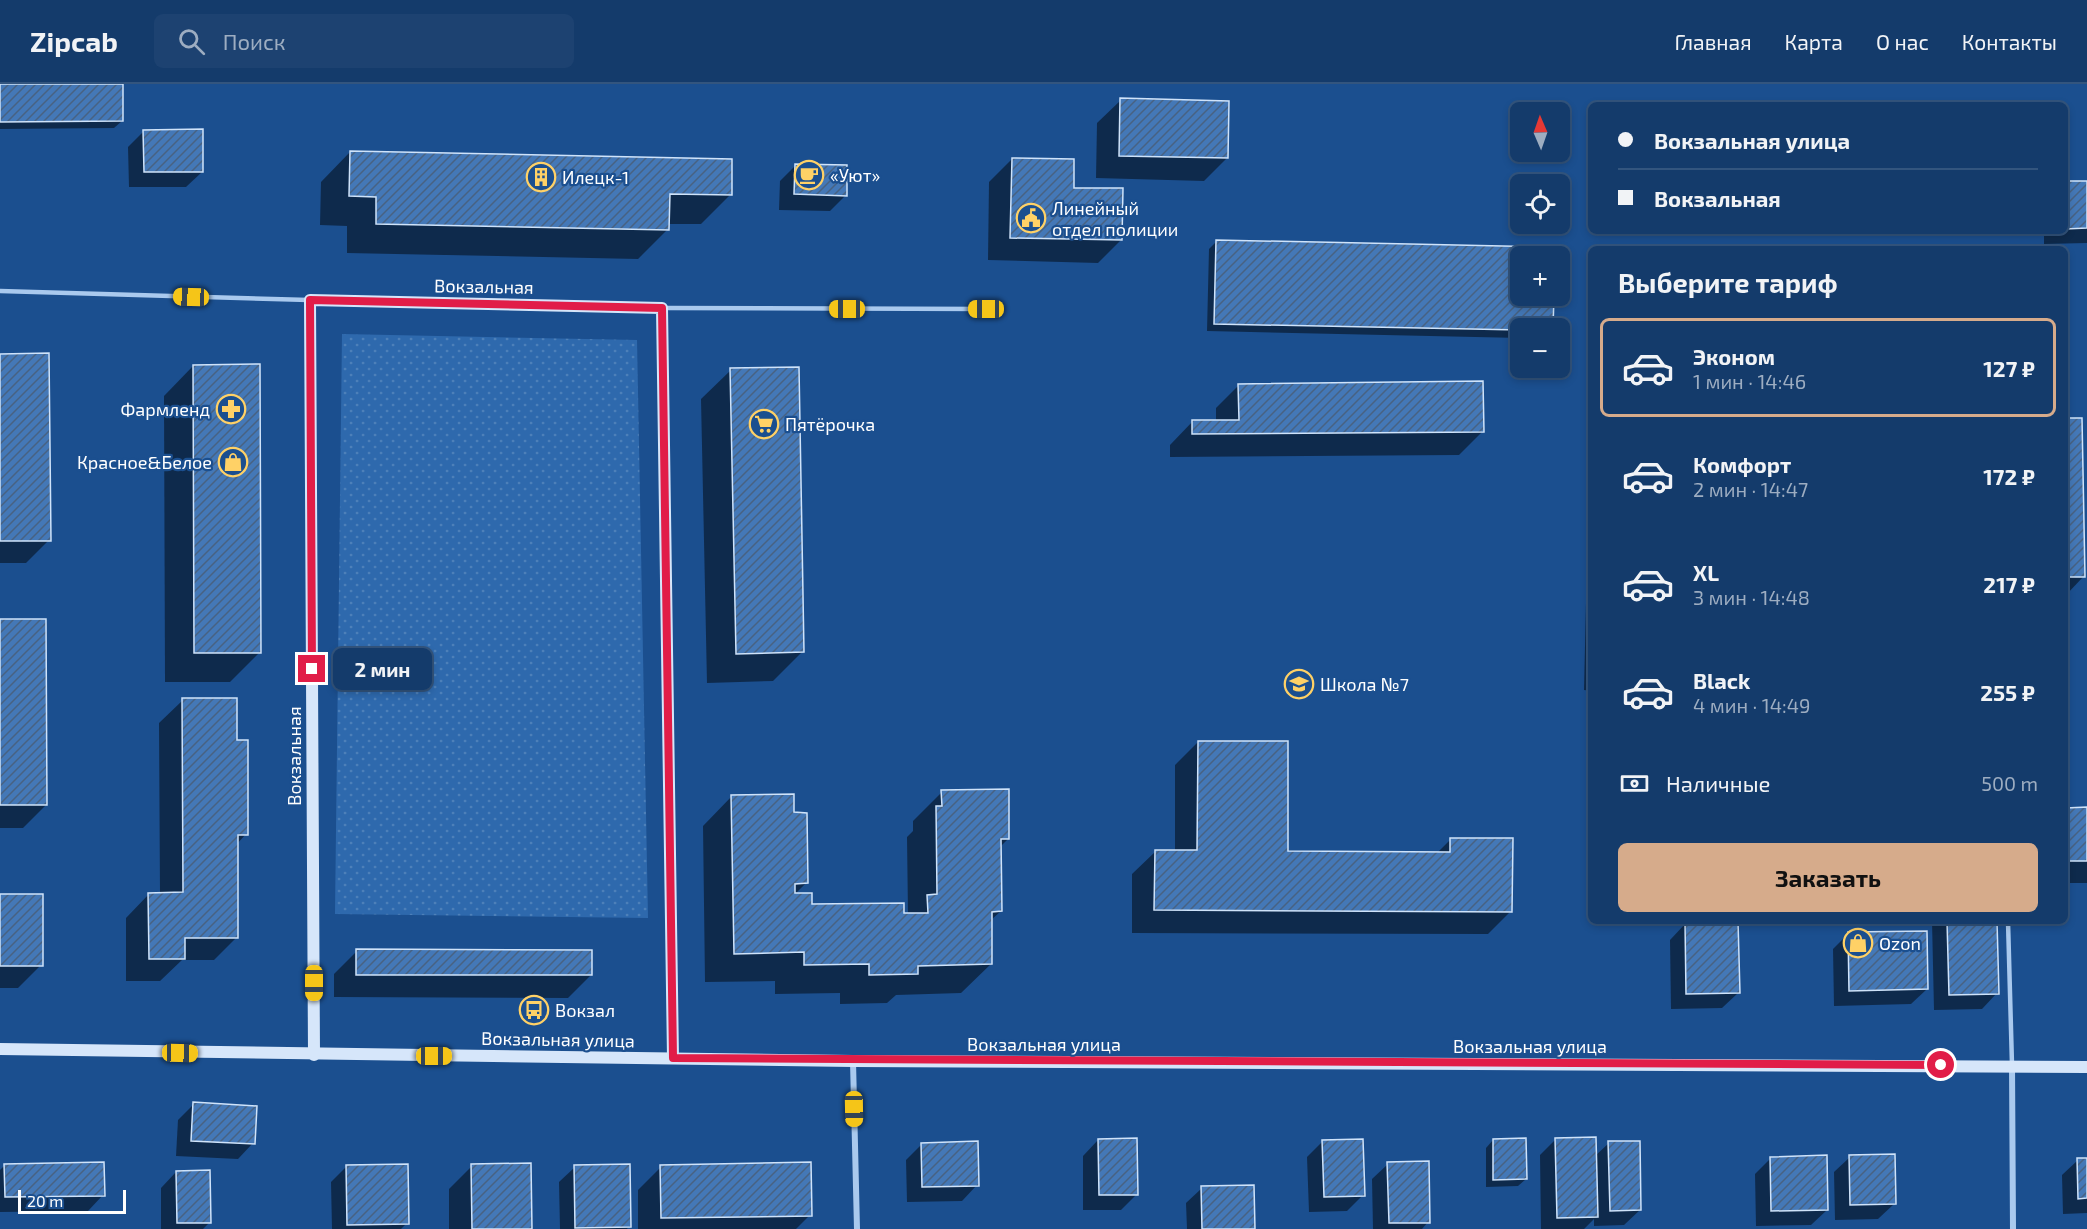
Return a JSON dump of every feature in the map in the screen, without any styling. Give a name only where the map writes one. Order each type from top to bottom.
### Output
[{"type":"street","name":"Вокзальная","points":[[314,1055],[310,300],[662,308]]},
{"type":"street","points":[[662,308],[673,1058]]},
{"type":"street","name":"Вокзальная улица","points":[[0,1049],[853,1061],[2087,1067]]},
{"type":"street","points":[[853,1061],[857,1229]]},
{"type":"street","points":[[2012,1065],[2013,1229]]},
{"type":"lane","points":[[0,291],[310,300]]},
{"type":"lane","points":[[662,308],[986,309]]},
{"type":"lane","points":[[2008,924],[2012,1065]]},
{"type":"shaded area","points":[[342,334],[637,340],[648,918],[335,914]]},
{"type":"building","points":[[0,84],[123,84],[123,121],[0,122]]},
{"type":"building","points":[[1120,98],[1229,101],[1228,158],[1119,156]]},
{"type":"building","points":[[203,129],[203,172],[144,172],[143,130]]},
{"type":"building","name":"Илецк-1","points":[[350,151],[732,159],[732,195],[670,194],[669,230],[376,224],[376,197],[349,196]]},
{"type":"building","points":[[1012,158],[1074,159],[1074,188],[1123,188],[1122,240],[1010,238]]},
{"type":"building","points":[[795,164],[847,165],[847,196],[794,194]]},
{"type":"building","points":[[2068,181],[2087,181],[2087,228],[2068,229]]},
{"type":"building","points":[[1216,240],[1510,246],[1510,306],[1554,306],[1553,318],[1510,318],[1510,330],[1214,324]]},
{"type":"building","points":[[49,353],[51,541],[0,541],[0,354]]},
{"type":"building","points":[[260,364],[261,653],[194,653],[193,365]]},
{"type":"building","points":[[799,367],[804,652],[736,654],[730,368]]},
{"type":"building","points":[[1483,381],[1484,432],[1192,434],[1192,420],[1239,420],[1238,384]]},
{"type":"building","points":[[2068,418],[2082,418],[2085,577],[2068,577]]},
{"type":"building","points":[[0,619],[46,619],[47,805],[0,805]]},
{"type":"building","points":[[182,698],[237,698],[237,740],[248,740],[248,835],[238,835],[238,938],[185,938],[185,959],[149,959],[148,893],[183,892]]},
{"type":"building","points":[[1198,741],[1288,741],[1288,851],[1450,852],[1450,838],[1513,838],[1512,912],[1154,910],[1155,850],[1197,850]]},
{"type":"building","points":[[1009,789],[1009,839],[1001,839],[1002,911],[992,912],[992,964],[918,966],[918,974],[869,975],[869,964],[804,965],[804,952],[734,954],[731,795],[794,794],[794,812],[807,813],[808,883],[795,884],[795,893],[812,893],[812,904],[904,903],[904,913],[928,913],[927,895],[937,894],[936,806],[942,806],[941,790]]},
{"type":"building","points":[[2087,807],[2087,861],[2068,861],[2068,808]]},
{"type":"building","points":[[0,894],[43,894],[43,966],[0,966]]},
{"type":"building","points":[[1685,924],[1738,924],[1740,993],[1686,994]]},
{"type":"building","points":[[1947,924],[1997,924],[1999,994],[1949,995]]},
{"type":"building","points":[[1927,931],[1928,989],[1849,991],[1848,932]]},
{"type":"building","points":[[356,949],[592,950],[592,975],[356,975]]},
{"type":"building","points":[[193,1102],[257,1106],[255,1144],[191,1141]]},
{"type":"building","points":[[1596,1137],[1598,1217],[1557,1218],[1555,1138]]},
{"type":"building","points":[[1137,1138],[1138,1195],[1099,1195],[1098,1139]]},
{"type":"building","points":[[1526,1138],[1527,1179],[1493,1180],[1493,1139]]},
{"type":"building","points":[[1363,1139],[1365,1196],[1324,1197],[1322,1140]]},
{"type":"building","points":[[978,1141],[979,1186],[922,1187],[921,1143]]},
{"type":"building","points":[[1608,1141],[1640,1141],[1641,1210],[1610,1211]]},
{"type":"building","points":[[1895,1154],[1896,1204],[1850,1205],[1849,1155]]},
{"type":"building","points":[[1827,1155],[1828,1210],[1771,1211],[1770,1157]]},
{"type":"building","points":[[2077,1158],[2087,1158],[2087,1198],[2078,1199]]},
{"type":"building","points":[[1429,1161],[1430,1223],[1389,1223],[1387,1162]]},
{"type":"building","points":[[104,1162],[105,1196],[5,1197],[4,1164]]},
{"type":"building","points":[[811,1162],[812,1216],[661,1218],[660,1165]]},
{"type":"building","points":[[531,1163],[532,1229],[472,1229],[471,1164]]},
{"type":"building","points":[[408,1164],[409,1224],[347,1225],[346,1165]]},
{"type":"building","points":[[630,1164],[631,1227],[575,1228],[574,1165]]},
{"type":"building","points":[[210,1170],[211,1223],[177,1223],[176,1171]]},
{"type":"building","points":[[1254,1185],[1255,1229],[1202,1229],[1201,1186]]},
{"type":"place","name":"«Уют»","points":[[809,175]]},
{"type":"place","name":"Илецк-1","points":[[541,177]]},
{"type":"place","name":"Линейный отдел полиции","points":[[1031,218]]},
{"type":"place","name":"Фармленд","points":[[231,409]]},
{"type":"place","name":"Пятёрочка","points":[[764,424]]},
{"type":"place","name":"Красное&Белое","points":[[233,462]]},
{"type":"place","name":"Школа №7","points":[[1299,684]]},
{"type":"place","name":"Ozon","points":[[1858,943]]},
{"type":"place","name":"Вокзал","points":[[534,1010]]},
{"type":"route","points":[[312,669],[310,300],[662,308],[673,1058],[853,1061],[1941,1065]]}]
